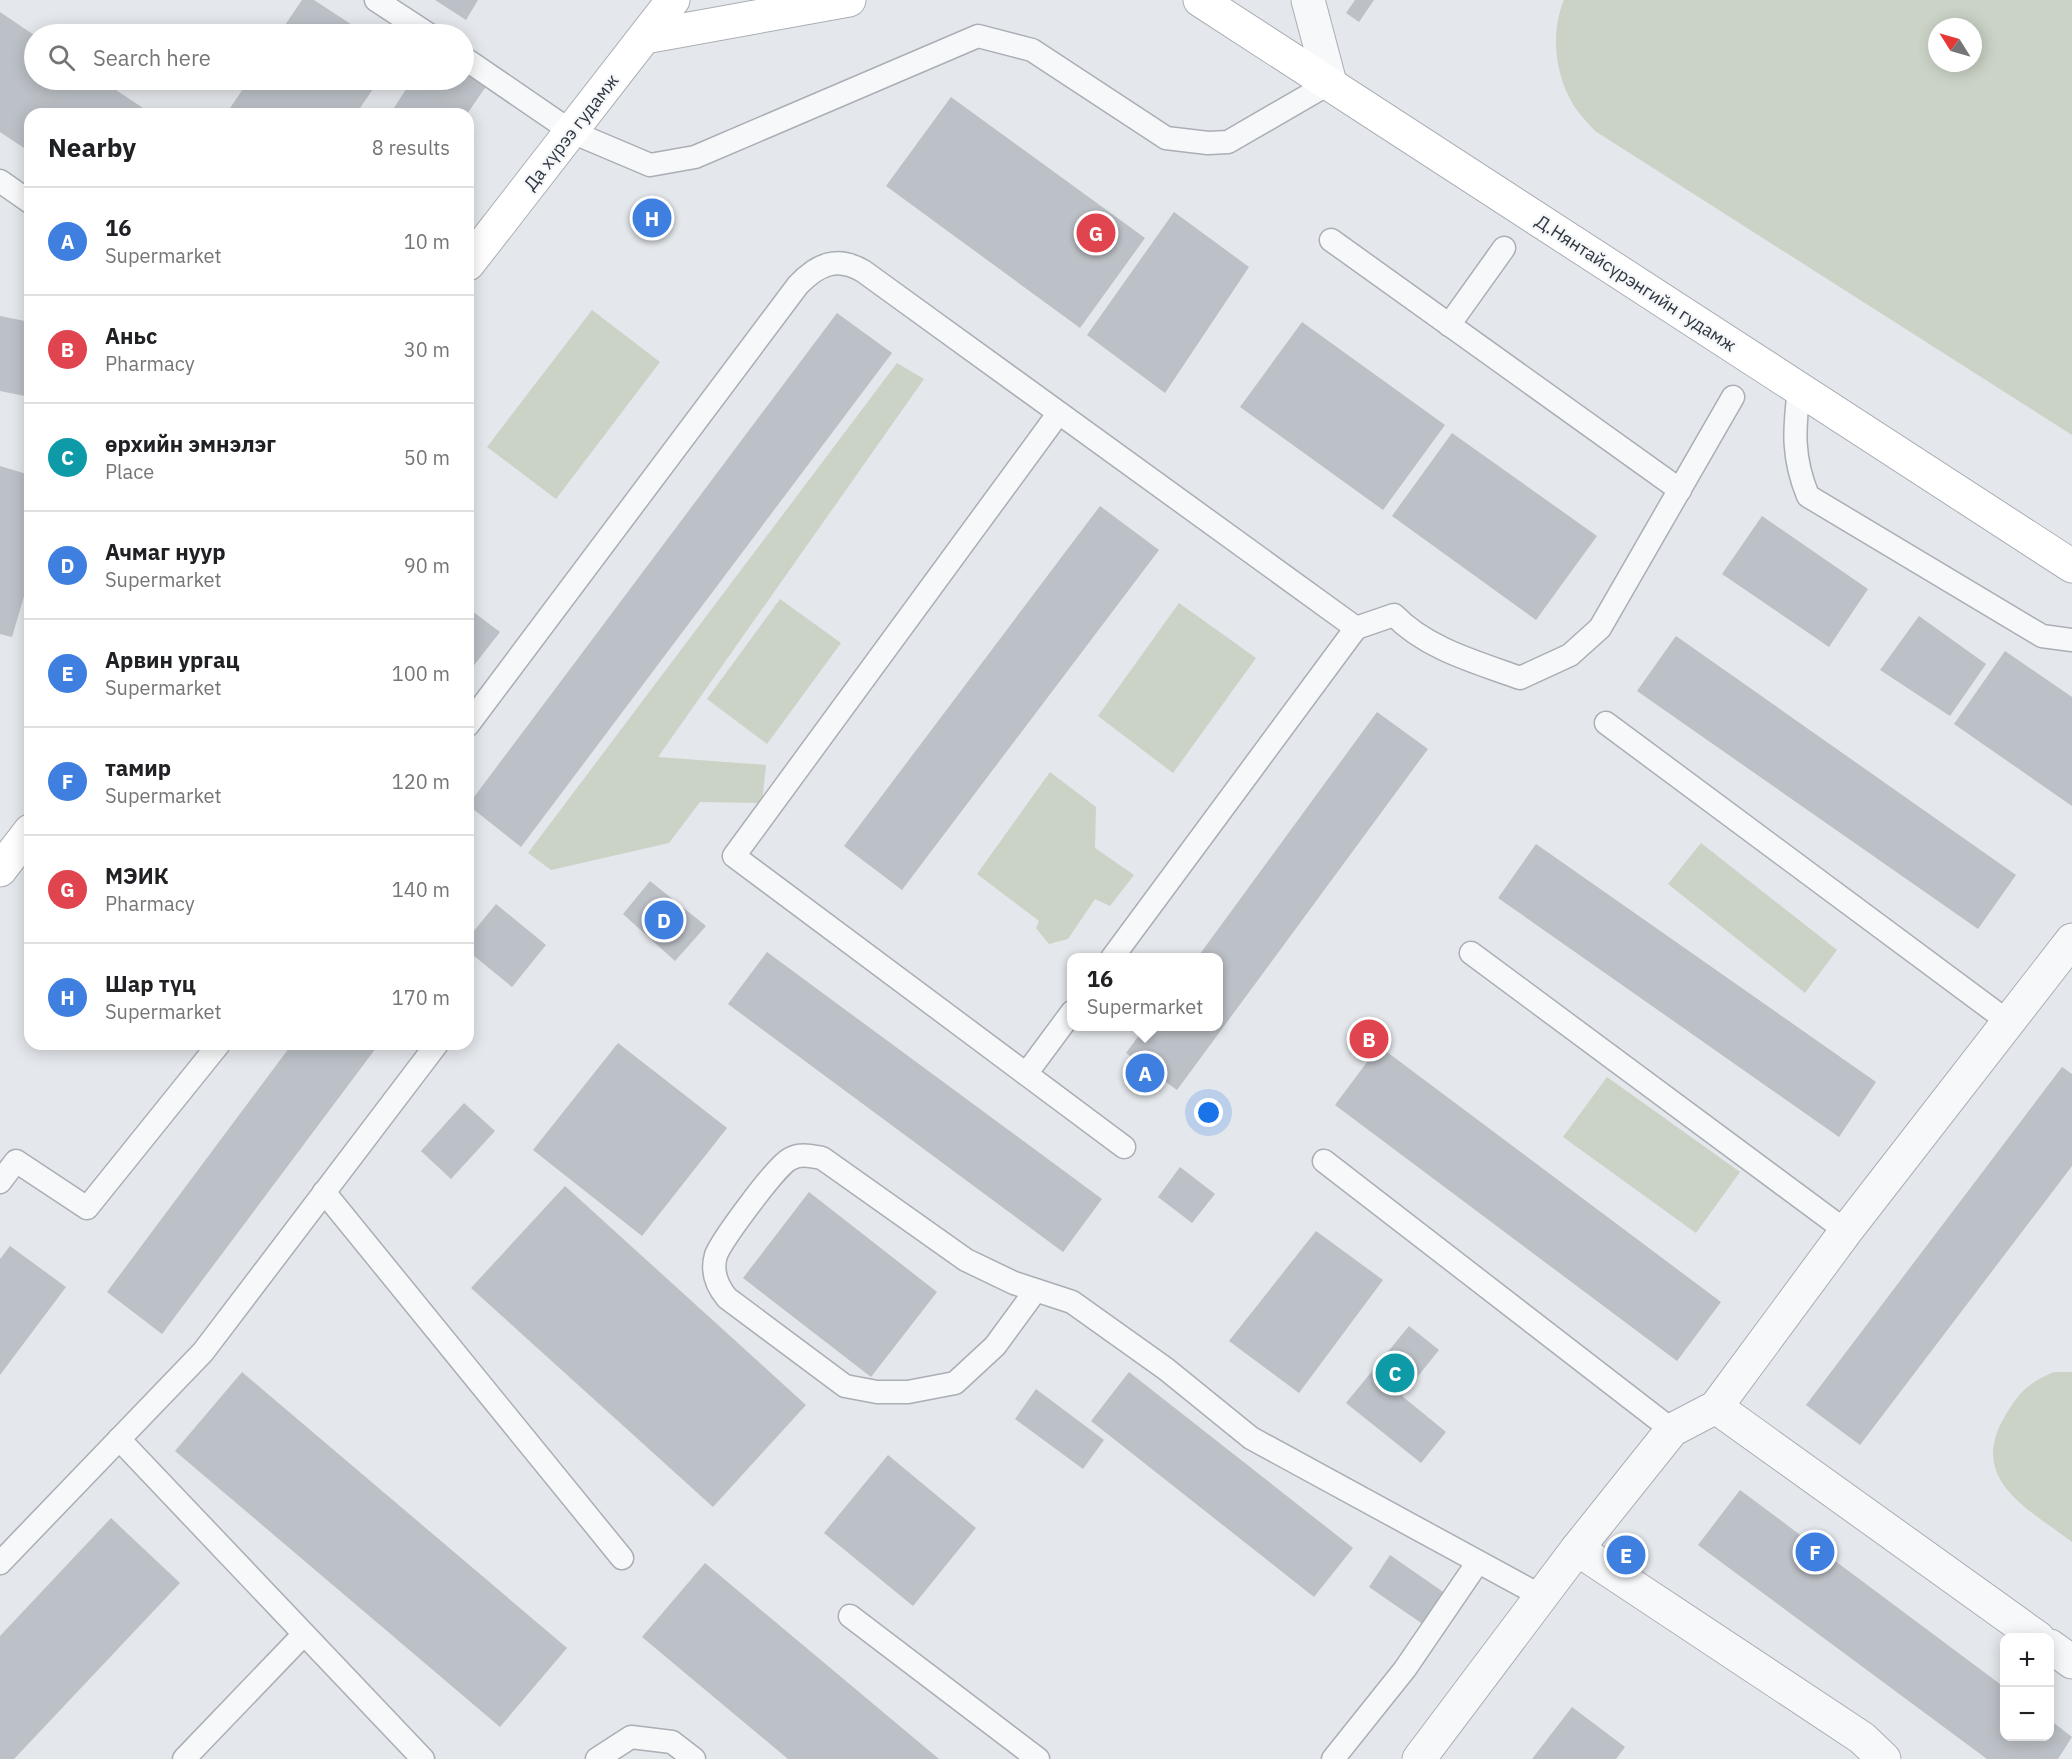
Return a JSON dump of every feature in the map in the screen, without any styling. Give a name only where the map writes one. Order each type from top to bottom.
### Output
[{"type":"main road","name":"Да хүрээ гудамж","points":[[474,256],[673,0]]},
{"type":"main road","points":[[645,37],[849,0]]},
{"type":"main road","name":"Д.Нянтайсүрэнгийн гудамж","points":[[1200,0],[2072,566]]},
{"type":"main road","points":[[0,870],[24,839]]},
{"type":"street","points":[[1308,0],[1330,83]]},
{"type":"street","points":[[1419,1759],[1577,1549],[1672,1430],[1716,1407],[1846,1231],[2010,1023],[2068,956]]},
{"type":"street","points":[[1716,1407],[2031,1633]]},
{"type":"street","points":[[1577,1549],[1862,1738],[1884,1759]]},
{"type":"street","points":[[2054,1649],[2072,1662]]},
{"type":"lane","points":[[376,0],[413,24]]},
{"type":"lane","points":[[474,65],[572,132],[650,165],[695,157],[978,36],[1032,50],[1166,138],[1208,143],[1228,142],[1330,83]]},
{"type":"lane","points":[[0,181],[24,198]]},
{"type":"lane","points":[[1330,240],[1680,490]]},
{"type":"lane","points":[[1449,325],[1504,249]]},
{"type":"lane","points":[[474,717],[798,285],[821,266],[838,262],[863,271],[1356,628]]},
{"type":"lane","points":[[1799,389],[1794,436],[1797,470],[1808,496],[2042,636],[2072,640]]},
{"type":"lane","points":[[1115,953],[1356,628],[1394,615],[1410,631],[1461,657],[1520,678],[1570,655],[1600,628],[1734,397]]},
{"type":"lane","points":[[1058,414],[734,856],[1124,1147]]},
{"type":"lane","points":[[1606,723],[2010,1023]]},
{"type":"lane","points":[[1471,953],[1846,1231]]},
{"type":"lane","points":[[1026,1074],[1067,1018]]},
{"type":"lane","points":[[0,1182],[16,1161],[87,1208],[214,1050]]},
{"type":"lane","points":[[0,1563],[203,1352],[432,1050]]},
{"type":"lane","points":[[1036,1290],[995,1346],[955,1383],[908,1392],[877,1392],[845,1386],[728,1298],[718,1288],[714,1276],[716,1255],[770,1176],[791,1158],[804,1155],[822,1158],[966,1260],[1014,1283],[1036,1290],[1072,1302],[1166,1369],[1251,1438],[1541,1596]]},
{"type":"lane","points":[[1324,1161],[1672,1430]]},
{"type":"lane","points":[[324,1192],[622,1558]]},
{"type":"lane","points":[[119,1439],[423,1759]]},
{"type":"lane","points":[[1333,1759],[1405,1669],[1478,1562]]},
{"type":"lane","points":[[850,1616],[1038,1759]]},
{"type":"lane","points":[[184,1759],[304,1634]]},
{"type":"lane","points":[[597,1759],[631,1737],[672,1742],[694,1759]]},
{"type":"shaded area","points":[[1564,0],[2072,0],[2072,435],[1595,131],[1574,106],[1562,81],[1557,54],[1557,26]]},
{"type":"shaded area","points":[[592,310],[660,362],[556,499],[487,447]]},
{"type":"shaded area","points":[[897,363],[924,379],[658,757],[766,765],[762,803],[700,802],[669,843],[551,870],[528,853]]},
{"type":"shaded area","points":[[780,599],[841,643],[767,744],[707,699]]},
{"type":"shaded area","points":[[1179,603],[1256,658],[1173,773],[1098,716]]},
{"type":"shaded area","points":[[1050,772],[1096,807],[1095,848],[1134,875],[1110,906],[1095,899],[1068,939],[1049,944],[1036,928],[1039,921],[977,874]]},
{"type":"shaded area","points":[[1701,843],[1837,950],[1805,993],[1668,884]]},
{"type":"shaded area","points":[[1607,1077],[1740,1172],[1696,1233],[1563,1137]]},
{"type":"shaded area","points":[[2054,1372],[2072,1372],[2072,1542],[2022,1505],[2008,1491],[1998,1476],[1993,1459],[1995,1440],[2014,1402],[2030,1385]]},
{"type":"building","points":[[302,0],[314,0],[351,24],[286,24]]},
{"type":"building","points":[[435,0],[478,0],[466,20]]},
{"type":"building","points":[[1355,0],[1374,0],[1359,22],[1346,13]]},
{"type":"building","points":[[0,12],[24,28],[24,90],[116,90],[143,108],[24,108],[24,148],[0,132]]},
{"type":"building","points":[[474,72],[489,82],[471,108],[394,108],[406,90],[474,90]]},
{"type":"building","points":[[242,90],[372,90],[360,108],[230,108]]},
{"type":"building","points":[[951,97],[1145,238],[1080,328],[886,186]]},
{"type":"building","points":[[1174,212],[1249,267],[1165,393],[1087,335]]},
{"type":"building","points":[[837,313],[892,353],[521,847],[474,810],[474,797]]},
{"type":"building","points":[[0,316],[24,321],[24,396],[0,391]]},
{"type":"building","points":[[1302,322],[1445,425],[1383,510],[1240,407]]},
{"type":"building","points":[[1452,433],[1597,536],[1536,620],[1392,516]]},
{"type":"building","points":[[0,466],[24,473],[24,596],[12,637],[0,634]]},
{"type":"building","points":[[1100,506],[1159,550],[902,890],[844,846]]},
{"type":"building","points":[[1762,516],[1868,589],[1829,647],[1722,574]]},
{"type":"building","points":[[474,612],[500,632],[474,665]]},
{"type":"building","points":[[1919,616],[1986,664],[1950,716],[1880,670]]},
{"type":"building","points":[[1676,636],[2016,875],[1978,929],[1637,691]]},
{"type":"building","points":[[2005,651],[2072,697],[2072,806],[1954,724]]},
{"type":"building","points":[[1377,712],[1428,749],[1223,1028],[1223,953],[1201,953]]},
{"type":"building","points":[[1536,844],[1876,1082],[1839,1137],[1498,898]]},
{"type":"building","points":[[650,881],[706,926],[675,961],[623,914]]},
{"type":"building","points":[[496,904],[546,945],[512,987],[474,956],[474,931]]},
{"type":"building","points":[[767,952],[1102,1199],[1063,1252],[728,1004]]},
{"type":"building","points":[[1142,1031],[1220,1031],[1177,1090],[1126,1053]]},
{"type":"building","points":[[618,1043],[727,1128],[642,1236],[533,1150]]},
{"type":"building","points":[[1379,1046],[1721,1302],[1677,1361],[1335,1105]]},
{"type":"building","points":[[288,1050],[375,1050],[162,1334],[107,1292]]},
{"type":"building","points":[[2062,1067],[2072,1074],[2072,1166],[1860,1445],[1806,1405]]},
{"type":"building","points":[[464,1103],[495,1131],[451,1179],[421,1151]]},
{"type":"building","points":[[1180,1167],[1215,1194],[1192,1223],[1158,1197]]},
{"type":"building","points":[[565,1186],[806,1405],[713,1507],[471,1288]]},
{"type":"building","points":[[809,1192],[937,1292],[871,1377],[743,1278]]},
{"type":"building","points":[[1316,1231],[1383,1280],[1299,1393],[1229,1341]]},
{"type":"building","points":[[10,1246],[66,1287],[0,1375],[0,1259]]},
{"type":"building","points":[[1409,1326],[1439,1350],[1402,1396],[1446,1432],[1421,1463],[1346,1403]]},
{"type":"building","points":[[242,1372],[567,1648],[500,1727],[175,1451]]},
{"type":"building","points":[[1129,1372],[1353,1548],[1314,1597],[1091,1421]]},
{"type":"building","points":[[1036,1389],[1104,1440],[1083,1469],[1015,1419]]},
{"type":"building","points":[[888,1455],[976,1528],[913,1606],[824,1533]]},
{"type":"building","points":[[1740,1490],[2000,1684],[2000,1741],[2054,1741],[2054,1723],[2072,1737],[2058,1759],[1987,1759],[1698,1545]]},
{"type":"building","points":[[111,1518],[180,1583],[14,1759],[0,1759],[0,1636]]},
{"type":"building","points":[[1390,1555],[1449,1596],[1427,1627],[1369,1587]]},
{"type":"building","points":[[705,1563],[939,1759],[788,1759],[642,1637]]},
{"type":"building","points":[[1572,1707],[1625,1747],[1616,1759],[1532,1759]]},
{"type":"place","name":"Шар түц","points":[[652,218]]},
{"type":"place","name":"МЭИК","points":[[1096,233]]},
{"type":"place","name":"Ачмаг нуур","points":[[664,920]]},
{"type":"place","name":"Аньс","points":[[1369,1039]]},
{"type":"place","name":"16","points":[[1145,1073]]},
{"type":"place","name":"өрхийн эмнэлэг","points":[[1395,1373]]},
{"type":"place","name":"тамир","points":[[1815,1552]]},
{"type":"place","name":"Арвин ургац","points":[[1626,1555]]}]
